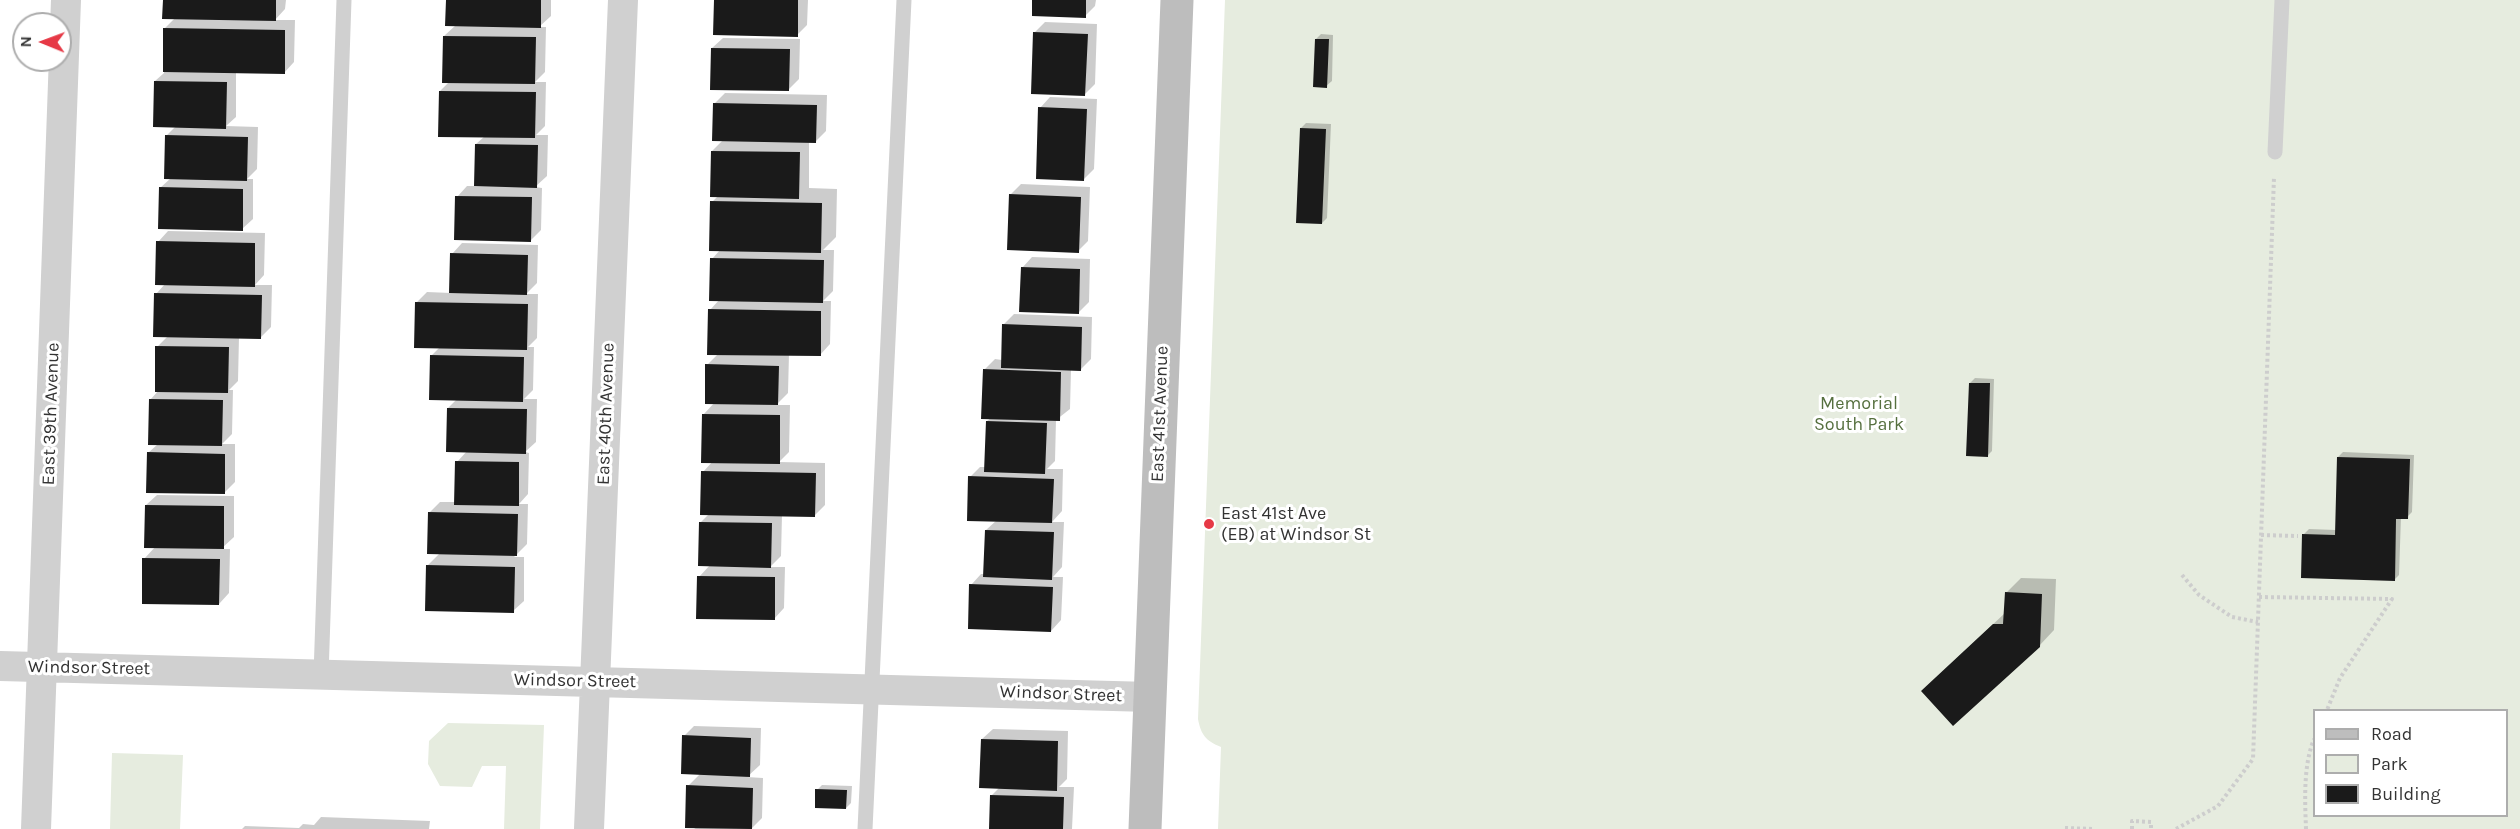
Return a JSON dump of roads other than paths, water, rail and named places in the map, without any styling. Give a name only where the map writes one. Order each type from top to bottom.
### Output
[{"type":"main road","name":"East 41st Avenue","points":[[1145,829],[1177,0]]},
{"type":"street","name":"East 39th Avenue","points":[[36,829],[66,0]]},
{"type":"street","name":"East 40th Avenue","points":[[589,829],[623,0]]},
{"type":"street","name":"Windsor Street","points":[[0,666],[1150,697]]},
{"type":"lane","points":[[321,675],[344,0]]},
{"type":"lane","points":[[865,829],[904,0]]},
{"type":"lane","points":[[2275,152],[2282,0]]},
{"type":"place","name":"East 41st Ave (EB) at Windsor St","points":[[1209,524]]},
{"type":"park label","name":"Memorial South Park","points":[[1859,414]]}]
